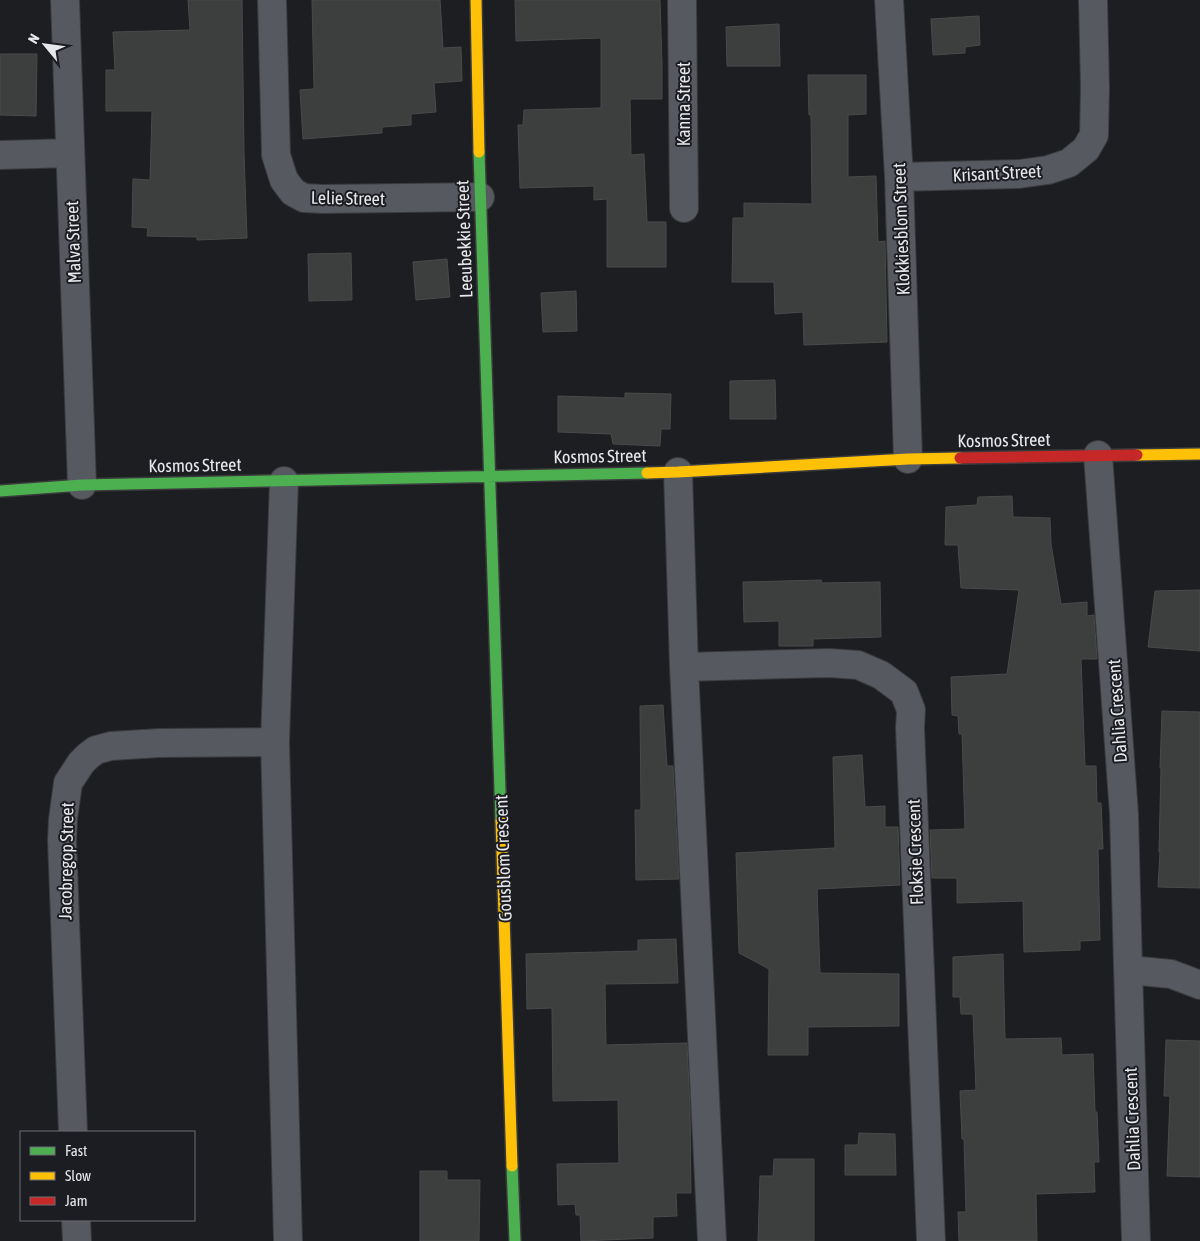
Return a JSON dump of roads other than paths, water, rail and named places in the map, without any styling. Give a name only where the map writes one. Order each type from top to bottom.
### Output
[{"type":"street","name":"Malva Street","points":[[65,0],[82,485]]},
{"type":"street","name":"Lelie Street","points":[[272,0],[276,155],[284,180],[293,192],[304,198],[323,199],[480,197]]},
{"type":"street","name":"Leeubekkie Street","points":[[476,0],[480,197],[490,476]]},
{"type":"street","name":"Kanna Street","points":[[682,0],[684,208]]},
{"type":"street","name":"Klokkiesblom Street","points":[[889,0],[900,177],[908,459]]},
{"type":"street","name":"Krisant Street","points":[[900,177],[1019,174],[1048,170],[1069,163],[1086,149],[1094,135],[1093,0]]},
{"type":"street","points":[[0,155],[70,153]]},
{"type":"street","name":"Kosmos Street","points":[[0,491],[82,485],[678,472],[908,459],[1200,454]]},
{"type":"street","name":"Dahlia Crescent","points":[[1098,456],[1124,814],[1136,1241]]},
{"type":"street","points":[[678,472],[684,667],[712,1241]]},
{"type":"street","name":"Gousblom Crescent","points":[[490,476],[515,1241]]},
{"type":"street","points":[[284,481],[275,742],[288,1241]]},
{"type":"street","name":"Floksie Crescent","points":[[684,667],[829,663],[858,665],[881,675],[904,692],[912,710],[910,728],[931,1241]]},
{"type":"street","name":"Jacobregop Street","points":[[73,1131],[62,840],[68,783],[88,756],[96,750],[111,746],[159,743],[275,742]]},
{"type":"street","points":[[1128,967],[1140,971],[1171,974],[1200,985]]},
{"type":"street","points":[[76,1221],[76,1241]]}]
